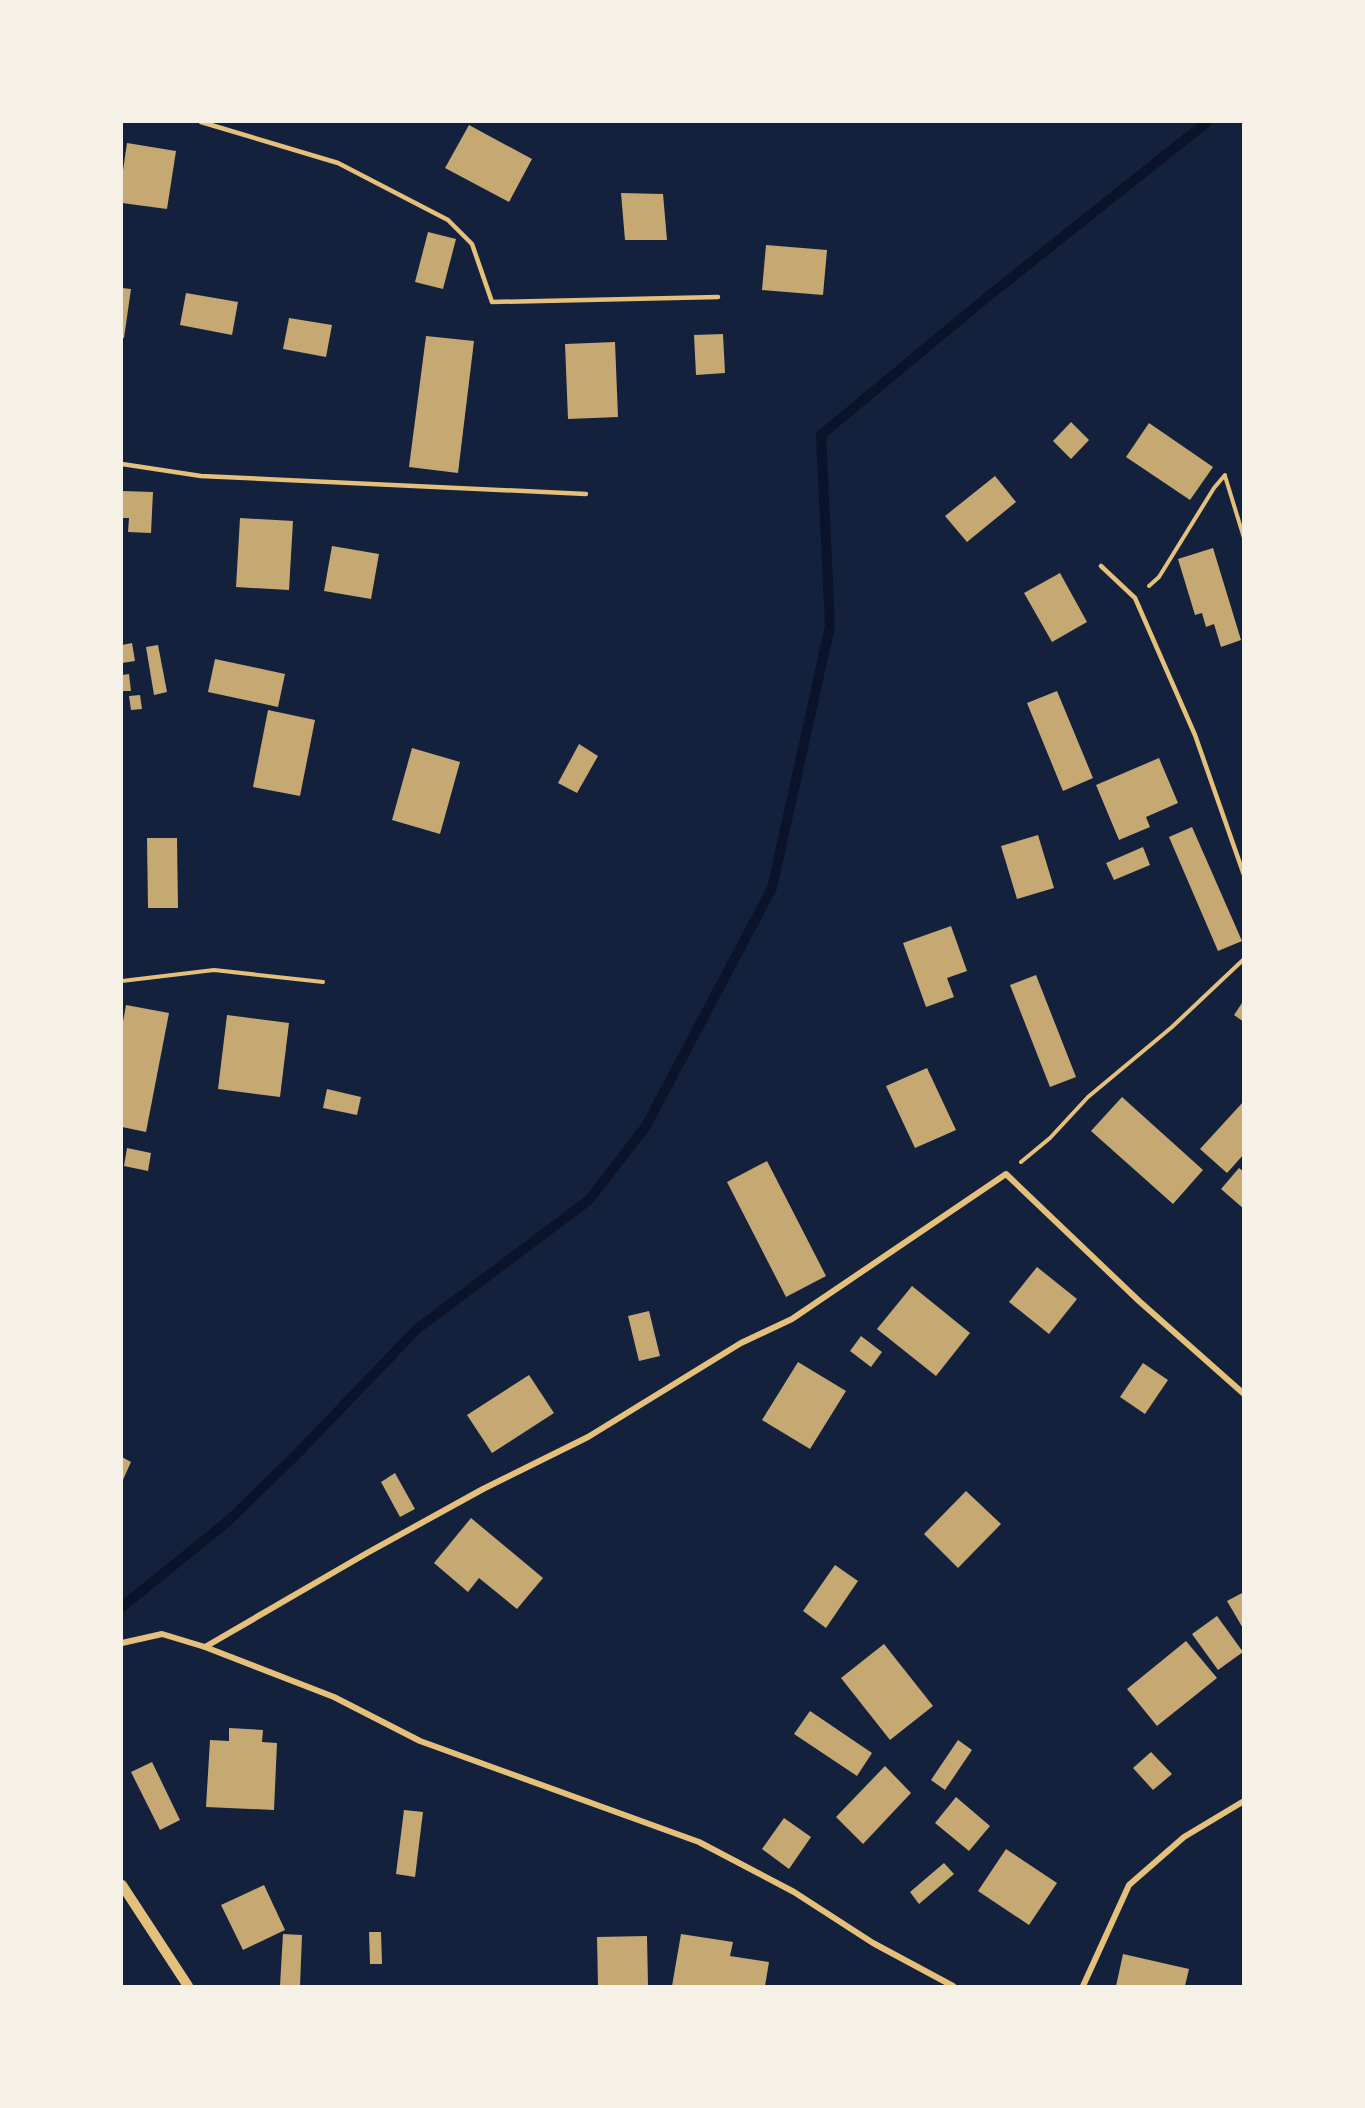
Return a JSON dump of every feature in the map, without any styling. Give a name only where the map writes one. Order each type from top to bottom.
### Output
[{"type":"street","points":[[205,1647],[483,1489],[588,1437],[741,1343],[792,1319],[1006,1174],[1138,1301],[1244,1394]]},
{"type":"street","points":[[122,1643],[162,1634],[205,1647],[334,1697],[420,1741],[699,1842],[794,1892],[873,1943],[954,1986]]},
{"type":"street","points":[[1083,1986],[1129,1885],[1184,1837],[1244,1801]]},
{"type":"street","points":[[122,1885],[188,1986]]},
{"type":"lane","points":[[201,122],[338,163],[448,220],[472,244],[492,302],[718,297]]},
{"type":"lane","points":[[122,464],[201,476],[586,494]]},
{"type":"lane","points":[[1101,566],[1135,598],[1195,735],[1244,875]]},
{"type":"path","points":[[1135,598],[1160,577],[1214,488],[1225,475],[1244,538]]},
{"type":"path","points":[[1006,1174],[1050,1138],[1088,1098],[1172,1027],[1244,959]]},
{"type":"path","points":[[122,981],[214,970],[323,982]]},
{"type":"building","points":[[469,125],[532,159],[509,202],[445,168]]},
{"type":"building","points":[[127,143],[176,151],[167,209],[122,203],[122,177]]},
{"type":"building","points":[[621,193],[663,194],[667,240],[625,240]]},
{"type":"building","points":[[428,232],[456,239],[443,289],[415,282]]},
{"type":"building","points":[[766,245],[827,250],[823,295],[762,290]]},
{"type":"building","points":[[122,288],[131,289],[124,338],[122,338]]},
{"type":"building","points":[[186,293],[238,302],[232,335],[180,325]]},
{"type":"building","points":[[289,318],[332,325],[326,357],[283,349]]},
{"type":"building","points":[[723,334],[725,373],[696,375],[694,335]]},
{"type":"building","points":[[426,336],[474,341],[458,473],[409,467]]},
{"type":"building","points":[[615,342],[618,417],[568,419],[565,344]]},
{"type":"building","points":[[1071,422],[1089,440],[1071,459],[1053,441]]},
{"type":"building","points":[[1149,423],[1213,467],[1190,500],[1126,457]]},
{"type":"building","points":[[995,476],[1016,502],[967,542],[945,516]]},
{"type":"building","points":[[122,491],[153,492],[151,533],[128,532],[129,518],[122,518]]},
{"type":"building","points":[[240,518],[293,521],[289,590],[236,587]]},
{"type":"building","points":[[332,546],[379,554],[371,599],[324,591]]},
{"type":"building","points":[[1213,548],[1241,640],[1221,647],[1214,624],[1206,627],[1202,613],[1195,615],[1178,559]]},
{"type":"building","points":[[1060,573],[1087,622],[1052,642],[1024,593]]},
{"type":"building","points":[[132,643],[135,661],[122,663],[122,645]]},
{"type":"building","points":[[158,645],[167,692],[154,695],[146,647]]},
{"type":"building","points":[[215,659],[285,674],[278,707],[208,692]]},
{"type":"building","points":[[129,674],[131,691],[122,691],[122,675]]},
{"type":"building","points":[[1057,691],[1093,778],[1063,791],[1027,703]]},
{"type":"building","points":[[140,695],[142,709],[131,710],[129,696]]},
{"type":"building","points":[[268,710],[315,720],[300,796],[253,787]]},
{"type":"building","points":[[579,744],[598,756],[577,793],[558,783]]},
{"type":"building","points":[[412,748],[460,762],[440,834],[392,820]]},
{"type":"building","points":[[1159,758],[1178,803],[1146,817],[1150,827],[1119,840],[1096,785]]},
{"type":"building","points":[[1192,827],[1242,941],[1218,951],[1169,837]]},
{"type":"building","points":[[1038,835],[1054,888],[1017,899],[1001,846]]},
{"type":"building","points":[[147,838],[177,838],[178,908],[148,908]]},
{"type":"building","points":[[1143,847],[1150,865],[1114,880],[1106,863]]},
{"type":"building","points":[[951,926],[967,971],[947,978],[954,997],[926,1007],[903,943]]},
{"type":"building","points":[[1036,975],[1076,1077],[1050,1087],[1010,985]]},
{"type":"building","points":[[1242,1003],[1244,1004],[1244,1022],[1234,1015]]},
{"type":"building","points":[[126,1005],[169,1013],[146,1132],[122,1127],[122,1027]]},
{"type":"building","points":[[227,1015],[289,1023],[280,1097],[218,1089]]},
{"type":"building","points":[[927,1068],[956,1130],[915,1148],[886,1086]]},
{"type":"building","points":[[327,1089],[361,1097],[357,1115],[323,1108]]},
{"type":"building","points":[[1122,1097],[1203,1170],[1173,1204],[1091,1131]]},
{"type":"building","points":[[1244,1101],[1244,1154],[1227,1173],[1200,1149]]},
{"type":"building","points":[[127,1148],[151,1153],[148,1171],[124,1166]]},
{"type":"building","points":[[767,1161],[826,1276],[786,1297],[727,1182]]},
{"type":"building","points":[[1239,1168],[1244,1172],[1244,1209],[1221,1189]]},
{"type":"building","points":[[1037,1267],[1077,1299],[1049,1334],[1009,1302]]},
{"type":"building","points":[[912,1286],[970,1333],[936,1376],[877,1329]]},
{"type":"building","points":[[649,1311],[660,1356],[639,1361],[628,1316]]},
{"type":"building","points":[[861,1336],[882,1352],[871,1367],[850,1351]]},
{"type":"building","points":[[798,1362],[846,1391],[810,1449],[762,1420]]},
{"type":"building","points":[[1143,1363],[1168,1380],[1145,1414],[1120,1397]]},
{"type":"building","points":[[529,1375],[554,1413],[492,1453],[467,1415]]},
{"type":"building","points":[[122,1457],[131,1462],[122,1482]]},
{"type":"building","points":[[395,1473],[415,1509],[400,1517],[381,1482]]},
{"type":"building","points":[[966,1491],[1001,1524],[958,1568],[924,1534]]},
{"type":"building","points":[[471,1518],[543,1578],[517,1609],[479,1578],[468,1592],[434,1563]]},
{"type":"building","points":[[835,1565],[858,1581],[826,1628],[803,1611]]},
{"type":"building","points":[[1244,1592],[1244,1630],[1227,1601]]},
{"type":"building","points":[[1217,1616],[1243,1652],[1218,1670],[1192,1634]]},
{"type":"building","points":[[1186,1641],[1217,1678],[1157,1726],[1127,1689]]},
{"type":"building","points":[[884,1644],[933,1706],[890,1740],[841,1678]]},
{"type":"building","points":[[810,1711],[872,1753],[857,1776],[794,1734]]},
{"type":"building","points":[[229,1728],[263,1730],[262,1742],[277,1743],[274,1810],[206,1807],[210,1740],[229,1741]]},
{"type":"building","points":[[958,1740],[972,1750],[945,1790],[931,1780]]},
{"type":"building","points":[[1151,1752],[1172,1774],[1153,1790],[1133,1768]]},
{"type":"building","points":[[152,1762],[180,1820],[160,1830],[131,1772]]},
{"type":"building","points":[[885,1766],[911,1793],[863,1844],[836,1817]]},
{"type":"building","points":[[956,1797],[990,1826],[969,1851],[935,1823]]},
{"type":"building","points":[[404,1810],[423,1812],[415,1877],[396,1874]]},
{"type":"building","points":[[784,1818],[811,1837],[789,1869],[762,1849]]},
{"type":"building","points":[[1006,1849],[1057,1883],[1029,1925],[978,1891]]},
{"type":"building","points":[[944,1863],[954,1874],[919,1904],[910,1892]]},
{"type":"building","points":[[264,1885],[285,1930],[243,1950],[221,1905]]},
{"type":"building","points":[[369,1932],[381,1932],[382,1964],[370,1964]]},
{"type":"building","points":[[283,1934],[302,1935],[300,1986],[280,1986]]},
{"type":"building","points":[[681,1934],[733,1942],[730,1956],[769,1962],[765,1986],[672,1986]]},
{"type":"building","points":[[647,1936],[648,1986],[598,1986],[597,1937]]},
{"type":"building","points":[[1123,1954],[1189,1969],[1185,1986],[1116,1986]]},
{"type":"waterway","points":[[122,1607],[228,1521],[295,1456],[417,1329],[589,1200],[646,1126],[772,888],[830,626],[821,435],[986,298],[1207,122]]}]
